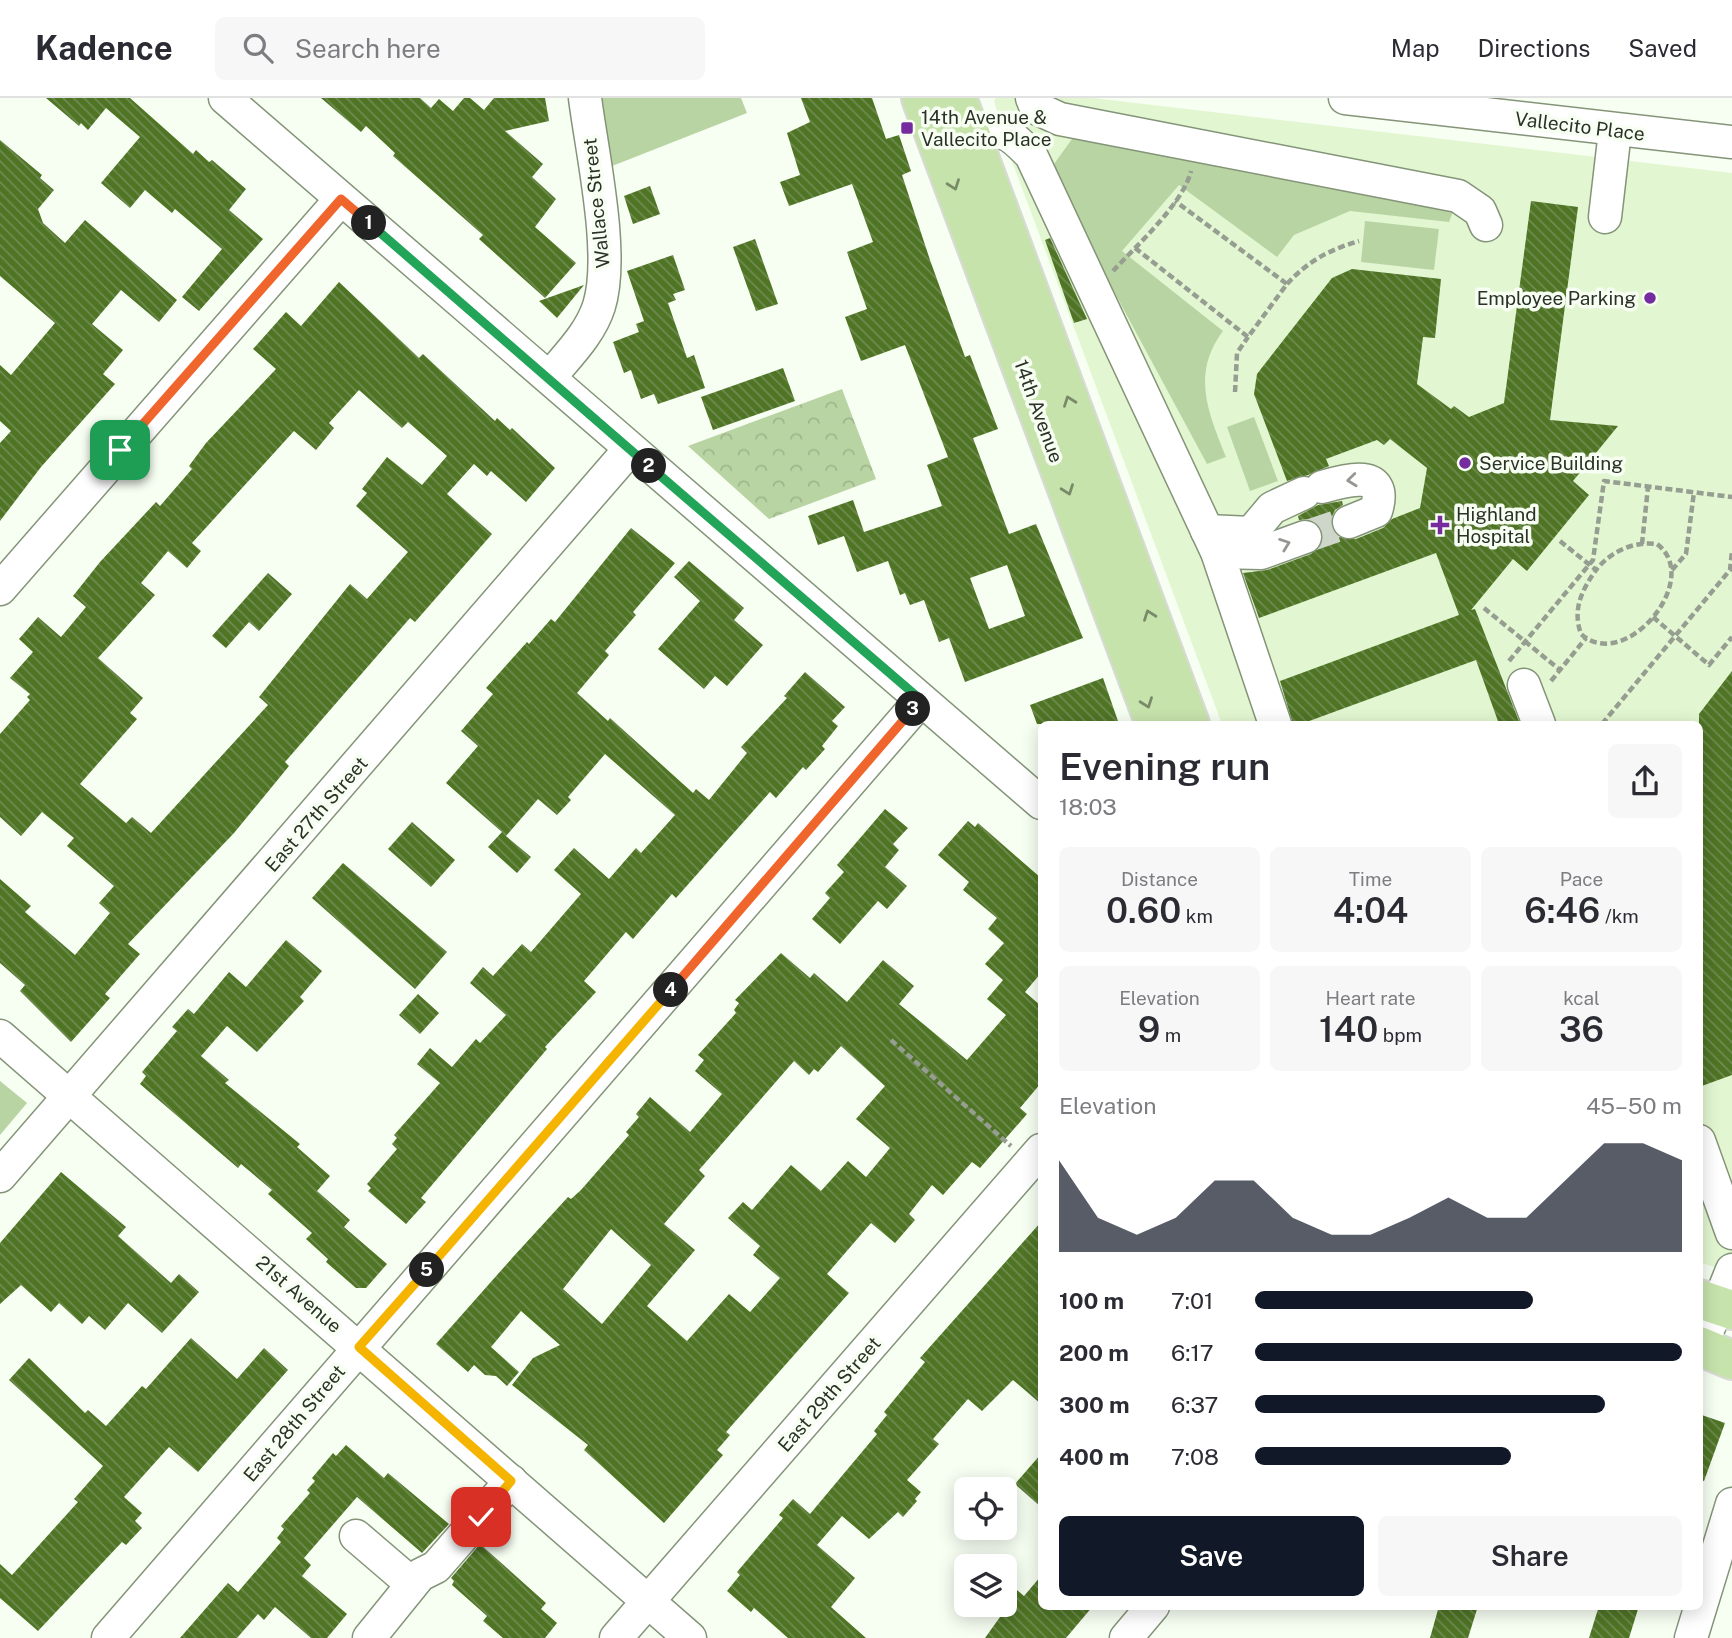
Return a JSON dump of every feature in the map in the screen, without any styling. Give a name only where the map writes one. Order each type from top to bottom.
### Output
[{"type":"main road","name":"14th Avenue","points":[[922,98],[1155,721]]},
{"type":"main road","name":"14th Avenue","points":[[957,98],[1189,721]]},
{"type":"street","points":[[225,98],[550,376],[630,449],[1038,800]]},
{"type":"street","name":"Wallace Street","points":[[550,376],[588,330],[604,283],[602,233],[584,98]]},
{"type":"street","points":[[1032,98],[1035,108],[1060,118],[1458,196],[1480,211],[1486,225]]},
{"type":"street","name":"Vallecito Place","points":[[1345,98],[1442,103],[1615,131],[1732,142]]},
{"type":"street","points":[[971,138],[997,131],[1009,134],[1031,155],[1212,541],[1274,721]]},
{"type":"street","points":[[1605,217],[1615,131]]},
{"type":"street","points":[[0,589],[341,199]]},
{"type":"street","name":"East 27th Street","points":[[0,1176],[630,449]]},
{"type":"street","points":[[1212,541],[1251,533],[1272,508],[1313,490],[1354,477],[1366,479],[1377,489],[1380,499],[1376,511],[1349,522]]},
{"type":"street","points":[[1212,541],[1261,553],[1305,537]]},
{"type":"street","points":[[1513,678],[1537,721]]},
{"type":"street","name":"East 28th Street","points":[[108,1638],[921,700]]},
{"type":"street","name":"21st Avenue","points":[[0,1037],[690,1638]]},
{"type":"street","points":[[1703,1151],[1732,1233]]},
{"type":"street","name":"East 29th Street","points":[[616,1638],[1038,1153]]},
{"type":"street","points":[[1711,1351],[1721,1296]]},
{"type":"street","points":[[369,1638],[412,1584],[436,1567],[511,1481]]},
{"type":"street","points":[[1703,1599],[1732,1504]]},
{"type":"street","points":[[356,1536],[412,1584]]},
{"type":"street","points":[[1126,1638],[1150,1610]]},
{"type":"street","points":[[1691,1638],[1700,1610]]},
{"type":"path","points":[[1094,286],[1135,247],[1175,201],[1188,183],[1198,145]]},
{"type":"path","points":[[1175,201],[1287,284]]},
{"type":"path","points":[[1235,392],[1237,353],[1287,284],[1304,265],[1329,250],[1359,241]]},
{"type":"path","points":[[1135,247],[1248,337]]},
{"type":"path","points":[[1513,678],[1525,641],[1593,560],[1604,481],[1732,497]]},
{"type":"path","points":[[1642,544],[1648,487]]},
{"type":"path","points":[[1671,571],[1686,554],[1694,492]]},
{"type":"path","points":[[1560,541],[1597,569]]},
{"type":"path","points":[[1642,544],[1657,544],[1665,550],[1671,571],[1667,592],[1653,617],[1629,637],[1615,643],[1605,645],[1588,640],[1581,634],[1577,611],[1586,584],[1597,569],[1618,551],[1642,544]]},
{"type":"path","points":[[1605,721],[1730,570],[1732,551]]},
{"type":"path","points":[[1484,608],[1560,670]]},
{"type":"path","points":[[1653,617],[1709,665],[1732,637]]},
{"type":"path","points":[[891,1040],[1004,1140]]},
{"type":"shaded area","name":"Highland Hospital","points":[[996,98],[1093,98],[1732,173],[1732,1273],[1703,1263],[1703,721],[1221,721],[1010,156],[994,101]]},
{"type":"green space","points":[[597,98],[741,98],[747,113],[607,168]]},
{"type":"green space","points":[[1077,132],[1455,207],[1449,222],[1350,211],[1294,235],[1277,257],[1179,185],[1122,251],[1223,331],[1207,362],[1205,378],[1209,409],[1226,457],[1207,464],[1049,171]]},
{"type":"green space","points":[[1365,221],[1439,229],[1434,270],[1361,262]]},
{"type":"green space","points":[[842,389],[876,479],[769,519],[688,446]]},
{"type":"green space","points":[[1254,417],[1278,481],[1250,491],[1227,427]]},
{"type":"green space","points":[[0,1081],[27,1103],[0,1135]]},
{"type":"building","points":[[46,98],[130,98],[193,154],[196,150],[209,162],[212,160],[246,189],[229,210],[263,239],[199,311],[182,297],[222,249],[175,209],[172,213],[145,190],[130,208],[101,183],[140,137],[106,108],[88,130],[81,123],[79,126]]},
{"type":"building","points":[[321,98],[420,98],[431,108],[439,99],[453,111],[464,98],[470,98],[484,110],[494,98],[545,98],[549,121],[505,131],[543,164],[532,177],[556,199],[535,227],[576,263],[545,298],[479,239],[483,235],[393,156],[395,153],[366,126],[361,132]]},
{"type":"building","points":[[801,98],[872,98],[886,139],[899,135],[911,171],[902,175],[930,260],[965,357],[970,355],[998,429],[973,438],[1009,534],[1036,524],[1083,638],[965,682],[949,638],[939,642],[924,600],[910,605],[905,593],[900,595],[888,561],[857,572],[844,536],[818,545],[808,516],[853,500],[864,532],[942,506],[927,465],[948,457],[905,345],[861,361],[845,317],[867,309],[847,252],[873,242],[852,184],[789,206],[780,182],[800,175],[787,133],[810,122]],"holes":[[[1007,565],[1025,616],[989,629],[970,578]]]},
{"type":"building","points":[[0,140],[42,175],[40,178],[54,190],[38,209],[43,223],[65,243],[85,220],[177,300],[159,322],[121,290],[92,324],[123,350],[103,374],[115,384],[41,467],[0,521],[0,443],[11,431],[0,421],[0,365],[11,375],[55,323],[0,276]]},
{"type":"building","points":[[650,186],[660,214],[633,224],[624,196]]},
{"type":"building","name":"Service Building","points":[[1531,201],[1578,207],[1550,420],[1618,426],[1573,481],[1589,495],[1527,571],[1513,559],[1471,610],[1475,609],[1519,721],[1498,721],[1476,660],[1309,721],[1292,721],[1280,681],[1459,615],[1436,553],[1259,618],[1243,573],[1267,570],[1311,554],[1323,541],[1322,531],[1317,523],[1309,519],[1299,520],[1298,516],[1318,505],[1342,501],[1343,505],[1335,510],[1331,519],[1332,528],[1338,537],[1356,539],[1383,528],[1392,519],[1420,508],[1427,468],[1390,439],[1384,445],[1377,440],[1326,459],[1329,466],[1287,481],[1254,394],[1257,374],[1332,278],[1352,269],[1441,279],[1435,338],[1423,337],[1417,384],[1451,409],[1454,406],[1469,417],[1504,403]]},
{"type":"building","points":[[1050,238],[1087,319],[1074,323],[1045,240]]},
{"type":"building","points":[[755,239],[778,304],[756,311],[733,247]]},
{"type":"building","points":[[673,255],[685,290],[673,294],[676,300],[668,303],[687,358],[694,355],[705,388],[658,404],[654,394],[641,399],[631,370],[624,373],[613,342],[639,332],[636,324],[644,321],[627,271]]},
{"type":"building","points":[[339,282],[419,358],[423,354],[495,421],[497,418],[510,430],[512,428],[555,468],[526,502],[491,471],[487,476],[474,464],[447,494],[492,534],[415,622],[410,618],[285,762],[289,766],[234,833],[128,944],[140,954],[105,994],[110,998],[71,1042],[20,991],[25,985],[0,963],[0,879],[31,906],[25,912],[75,955],[110,913],[99,903],[114,886],[67,846],[74,838],[42,812],[21,836],[0,817],[0,734],[30,700],[27,697],[30,694],[10,678],[33,652],[19,639],[38,617],[61,637],[86,607],[73,596],[100,562],[156,502],[160,506],[192,469],[189,466],[206,443],[276,369],[253,349],[286,312],[301,326]],"holes":[[[359,390],[402,428],[408,422],[447,456],[422,485],[387,457],[362,489],[367,493],[356,506],[408,552],[367,599],[350,584],[259,697],[268,705],[151,833],[132,817],[126,823],[80,784],[137,719],[130,713],[143,698],[98,658],[155,595],[141,583],[168,551],[187,568],[201,551],[192,543],[294,431],[316,450],[334,428],[329,423]]]},
{"type":"building","points":[[584,285],[557,318],[539,301]]},
{"type":"building","points":[[783,368],[795,401],[713,430],[701,397]]},
{"type":"building","points":[[631,528],[675,563],[633,612],[636,615],[605,651],[609,655],[577,693],[608,721],[610,718],[693,793],[696,789],[709,800],[747,753],[741,747],[787,698],[784,696],[805,672],[845,707],[832,721],[838,726],[822,746],[825,749],[806,770],[803,767],[776,798],[770,792],[676,898],[672,894],[633,939],[626,932],[584,981],[596,992],[545,1047],[547,1049],[421,1198],[426,1202],[406,1224],[368,1191],[371,1188],[367,1184],[397,1149],[392,1144],[397,1138],[394,1135],[440,1083],[417,1064],[430,1048],[452,1067],[476,1039],[480,1043],[506,1015],[470,983],[483,967],[493,976],[522,944],[531,952],[581,894],[554,870],[574,848],[609,879],[636,848],[641,853],[675,815],[605,754],[568,797],[571,800],[557,815],[538,799],[506,836],[531,857],[517,873],[488,847],[502,832],[446,783],[478,746],[461,731],[493,694],[486,688],[551,619],[555,622]]},
{"type":"building","points":[[689,561],[744,608],[734,620],[763,645],[727,686],[715,676],[704,689],[658,649],[700,601],[674,577]]},
{"type":"building","points":[[268,573],[292,594],[259,631],[249,622],[226,648],[212,636]]},
{"type":"building","points":[[1732,671],[1732,1075],[1703,1086],[1703,721],[1699,721],[1699,714]]},
{"type":"building","points":[[1103,678],[1118,721],[1038,721],[1037,724],[1030,705]]},
{"type":"building","points":[[885,809],[908,828],[893,844],[899,850],[885,867],[907,886],[887,909],[878,901],[840,944],[812,919],[830,898],[825,893],[844,872],[837,865]]},
{"type":"building","points":[[968,821],[975,827],[978,823],[1038,875],[1038,977],[1025,992],[1038,1003],[1038,1087],[1020,1108],[1027,1114],[980,1168],[972,1162],[943,1195],[932,1185],[909,1214],[915,1220],[895,1243],[871,1223],[827,1274],[849,1293],[726,1432],[730,1435],[717,1450],[723,1455],[664,1523],[584,1450],[588,1445],[512,1385],[533,1358],[560,1345],[521,1311],[491,1347],[519,1372],[507,1386],[496,1376],[485,1375],[474,1365],[468,1372],[436,1344],[568,1197],[571,1199],[581,1190],[629,1135],[626,1132],[639,1117],[636,1114],[650,1097],[690,1132],[722,1094],[695,1071],[704,1060],[698,1055],[736,1013],[734,1010],[739,1003],[735,1000],[781,953],[810,978],[814,973],[847,1002],[883,960],[914,986],[899,1004],[967,1060],[1006,1015],[987,999],[1003,980],[985,964],[1004,943],[988,929],[997,918],[963,890],[969,882],[938,855]],"holes":[[[841,1046],[885,1086],[856,1119],[890,1148],[866,1177],[848,1161],[821,1191],[791,1165],[752,1210],[743,1202],[728,1218],[760,1246],[753,1255],[780,1278],[750,1312],[729,1294],[687,1341],[647,1306],[695,1250],[664,1224],[705,1176],[699,1170],[794,1061],[809,1075],[814,1069],[818,1072]],[[611,1229],[651,1265],[602,1324],[563,1289]]]},
{"type":"building","points":[[412,822],[455,860],[431,887],[388,849]]},
{"type":"building","points":[[343,863],[447,952],[415,989],[312,898]]},
{"type":"building","points":[[286,940],[322,971],[300,997],[304,1001],[257,1052],[227,1026],[201,1056],[229,1080],[225,1083],[300,1144],[297,1147],[330,1176],[317,1191],[350,1220],[344,1227],[387,1264],[366,1288],[356,1288],[326,1262],[328,1259],[306,1239],[312,1233],[268,1194],[272,1190],[241,1164],[238,1168],[140,1084],[146,1076],[142,1072],[177,1031],[172,1027],[188,1009],[194,1014],[229,972],[246,987]]},
{"type":"building","points":[[418,994],[439,1013],[420,1034],[399,1015]]},
{"type":"building","points":[[61,1172],[126,1227],[118,1236],[171,1283],[179,1274],[199,1292],[162,1333],[128,1303],[105,1330],[89,1316],[82,1324],[59,1303],[51,1312],[21,1285],[0,1304],[0,1243]]},
{"type":"building","points":[[1038,1225],[1038,1401],[1013,1380],[982,1411],[968,1399],[933,1439],[939,1444],[907,1480],[921,1492],[903,1517],[898,1512],[869,1539],[842,1516],[817,1545],[855,1578],[831,1607],[866,1638],[788,1638],[754,1608],[751,1612],[727,1591],[740,1575],[737,1572],[783,1518],[779,1515],[793,1499],[810,1514],[877,1434],[874,1431],[887,1415],[884,1412],[925,1362],[920,1358]]},
{"type":"building","points":[[191,1338],[237,1379],[264,1348],[288,1370],[198,1472],[169,1447],[124,1497],[142,1513],[135,1521],[142,1528],[126,1545],[122,1542],[38,1631],[0,1598],[0,1564],[12,1575],[78,1502],[74,1499],[103,1466],[9,1380],[29,1358],[85,1413],[88,1410],[106,1426],[142,1386],[146,1389]]},
{"type":"building","points":[[1703,1415],[1725,1423],[1703,1481]]},
{"type":"building","points":[[346,1445],[384,1478],[388,1473],[449,1524],[422,1553],[357,1497],[304,1558],[311,1565],[302,1576],[347,1614],[327,1638],[311,1638],[275,1607],[264,1620],[258,1614],[237,1638],[180,1638],[228,1583],[238,1592],[281,1542],[277,1538],[284,1529],[281,1526],[310,1493],[307,1490],[315,1481],[312,1478],[333,1453],[336,1456]]},
{"type":"building","points":[[1038,1457],[1038,1504],[1017,1486],[1017,1482]]},
{"type":"building","points":[[480,1544],[546,1603],[541,1609],[557,1623],[545,1638],[503,1638],[483,1621],[487,1616],[452,1585],[454,1581],[451,1578]]},
{"type":"building","points":[[1038,1580],[1038,1610],[1090,1610],[1066,1638],[985,1638],[1000,1617],[1017,1617],[1017,1590],[1024,1596]]},
{"type":"building","points":[[1438,1610],[1477,1610],[1468,1638],[1430,1638]]},
{"type":"building","points":[[1598,1610],[1638,1610],[1629,1638],[1589,1638]]},
{"type":"tunnel","points":[[1305,537],[1349,522]]},
{"type":"place","name":"14th Avenue & Vallecito Place","points":[[907,128]]},
{"type":"place","name":"Employee Parking","points":[[1650,298]]},
{"type":"place","name":"Service Building","points":[[1465,463]]},
{"type":"place","name":"Highland Hospital","points":[[1440,525]]},
{"type":"route","points":[[120,450],[341,199],[550,376],[630,449],[921,700],[619,1051],[359,1347],[511,1481],[481,1517]]}]
